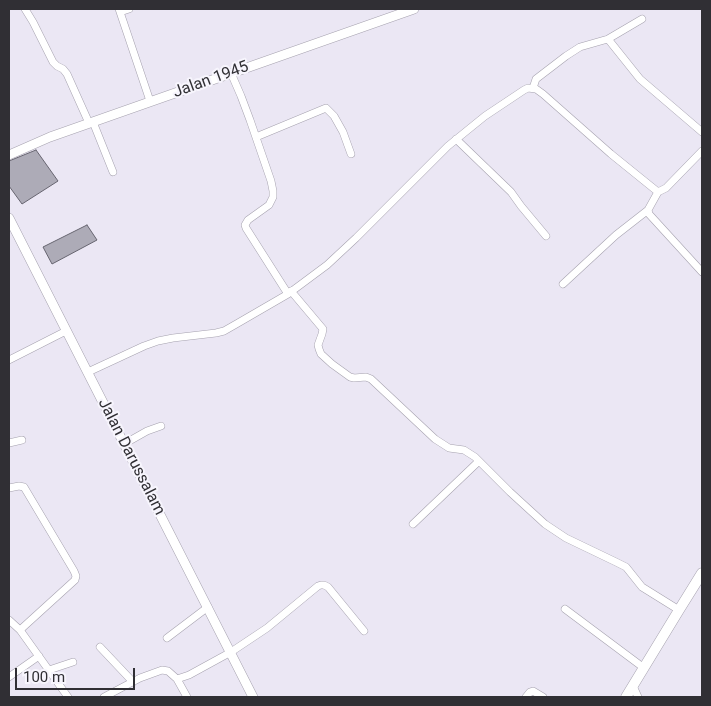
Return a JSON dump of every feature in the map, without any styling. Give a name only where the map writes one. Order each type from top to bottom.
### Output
[{"type":"main road","points":[[626,697],[702,573]]},
{"type":"street","points":[[24,9],[33,22],[53,62],[67,74],[113,172]]},
{"type":"street","points":[[129,9],[119,11],[150,101]]},
{"type":"street","name":"Jalan 1945","points":[[9,154],[50,137],[231,73],[393,12],[414,9]]},
{"type":"street","points":[[533,88],[536,79],[580,47],[608,39],[642,20]]},
{"type":"street","points":[[608,39],[640,79],[702,132]]},
{"type":"street","points":[[231,73],[271,181],[273,197],[269,205],[248,220],[246,228],[289,293],[323,329],[319,341],[319,349],[322,354],[350,377],[366,377],[371,379],[435,439],[450,448],[464,450],[479,461],[545,524],[566,538],[626,567],[642,587],[679,610]]},
{"type":"street","points":[[88,372],[158,341],[224,331],[289,293],[327,265],[456,139],[485,116],[524,90],[533,88],[543,94],[658,192]]},
{"type":"street","points":[[256,137],[326,108],[334,116],[343,132],[351,154]]},
{"type":"street","points":[[456,139],[511,192],[546,236]]},
{"type":"street","points":[[563,284],[616,235],[648,210],[658,192],[666,188],[702,151]]},
{"type":"street","points":[[648,210],[652,218],[702,272]]},
{"type":"street","name":"Jalan Darussalam","points":[[9,218],[254,697]]},
{"type":"street","points":[[9,360],[66,331]]},
{"type":"street","points":[[124,444],[161,426]]},
{"type":"street","points":[[9,443],[22,440]]},
{"type":"street","points":[[413,524],[479,461]]},
{"type":"street","points":[[9,488],[24,487],[72,566],[76,576],[76,580],[20,630]]},
{"type":"street","points":[[177,679],[189,675],[231,652],[268,628],[321,585],[328,587],[364,631]]},
{"type":"street","points":[[168,638],[208,607]]},
{"type":"street","points":[[565,609],[644,668]]},
{"type":"street","points":[[9,620],[20,630],[68,697]]},
{"type":"street","points":[[100,647],[133,682]]},
{"type":"street","points":[[9,677],[39,656]]},
{"type":"street","points":[[49,670],[72,662]]},
{"type":"street","points":[[104,697],[133,682],[158,671],[165,670],[177,679],[187,697]]},
{"type":"street","points":[[633,686],[638,697]]},
{"type":"street","points":[[526,697],[530,692],[536,691],[543,697]]},
{"type":"building","points":[[36,150],[58,181],[22,204],[9,186],[9,161]]},
{"type":"building","points":[[87,225],[97,240],[52,264],[43,247]]}]
